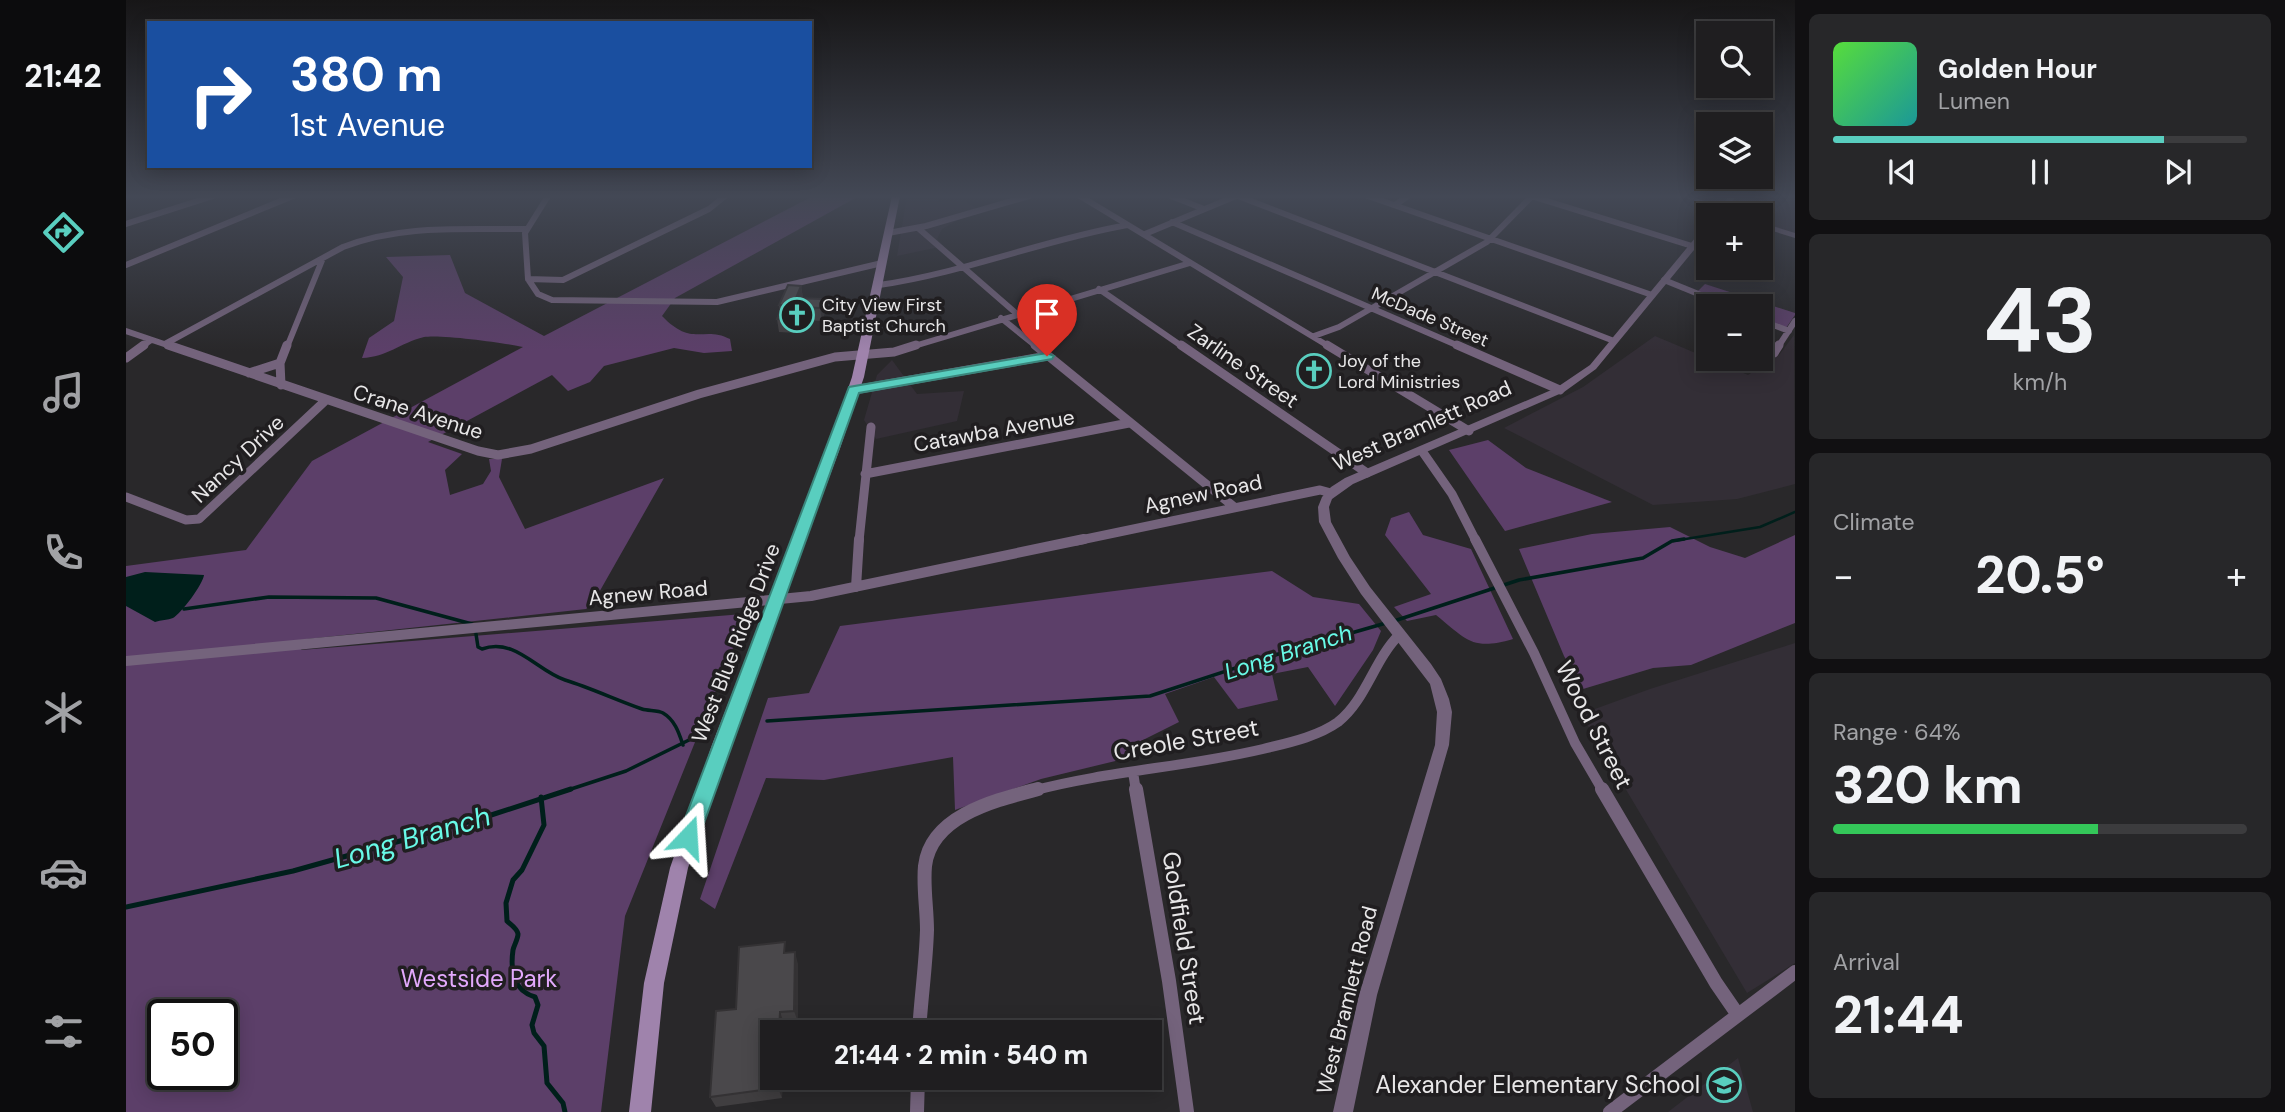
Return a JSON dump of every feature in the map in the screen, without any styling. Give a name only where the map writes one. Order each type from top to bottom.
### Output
[{"type":"main road","name":"West Blue Ridge Drive","points":[[640,1112],[654,983],[679,868],[721,745],[854,390],[885,248]]},
{"type":"street","points":[[126,265],[167,248]]},
{"type":"street","points":[[165,344],[343,248]]},
{"type":"street","points":[[527,248],[528,279],[538,294],[560,301],[717,302],[882,263]]},
{"type":"street","points":[[538,294],[629,248]]},
{"type":"street","points":[[941,248],[1017,314]]},
{"type":"street","points":[[879,285],[915,280],[1032,248]]},
{"type":"street","points":[[1167,248],[1469,431]]},
{"type":"street","name":"McDade Street","points":[[1232,248],[1560,390]]},
{"type":"street","points":[[1372,248],[1614,341]]},
{"type":"street","points":[[1314,336],[1339,327],[1372,309],[1475,248]]},
{"type":"street","points":[[1516,248],[1652,295]]},
{"type":"street","name":"West Bramlett Road","points":[[1343,1112],[1368,995],[1445,726],[1443,702],[1435,681],[1352,572],[1330,533],[1323,512],[1325,501],[1339,486],[1560,390],[1587,373],[1691,248]]},
{"type":"street","points":[[281,385],[280,363],[323,258]]},
{"type":"street","name":"Crane Avenue","points":[[126,331],[478,452],[507,454],[531,449],[699,394],[824,360],[894,352],[1190,262]]},
{"type":"street","points":[[528,279],[563,280]]},
{"type":"street","points":[[1664,280],[1698,294]]},
{"type":"street","name":"Zarline Street","points":[[1100,289],[1367,473]]},
{"type":"street","points":[[1001,318],[1233,506]]},
{"type":"street","points":[[1774,353],[1795,321]]},
{"type":"street","points":[[1773,325],[1789,331]]},
{"type":"street","points":[[126,358],[151,340]]},
{"type":"street","points":[[854,390],[1047,356]]},
{"type":"street","points":[[249,373],[280,363]]},
{"type":"street","name":"Nancy Drive","points":[[126,497],[186,520],[200,519],[326,400]]},
{"type":"street","name":"Catawba Avenue","points":[[866,474],[1129,423]]},
{"type":"street","points":[[856,587],[856,559],[871,427]]},
{"type":"street","name":"Wood Street","points":[[1422,451],[1452,494],[1576,743],[1716,983],[1738,1015]]},
{"type":"street","name":"Agnew Road","points":[[126,662],[776,600],[856,587],[1320,489],[1331,493]]},
{"type":"street","name":"Creole Street","points":[[920,1020],[927,930],[926,862],[929,849],[940,832],[974,810],[1010,796],[1064,782],[1238,755],[1333,725],[1350,711],[1385,646],[1396,632]]},
{"type":"street","name":"Goldfield Street","points":[[1133,772],[1169,981],[1187,1112]]},
{"type":"street","points":[[1610,1112],[1795,972]]},
{"type":"street","points":[[917,1112],[918,1090]]},
{"type":"shaded area","points":[[898,248],[935,248],[897,256]]},
{"type":"shaded area","points":[[1794,335],[1795,484],[1737,499],[1653,505],[1504,428],[1583,387],[1655,336],[1696,353],[1696,371],[1738,371],[1748,375],[1754,371],[1773,371],[1773,359]]},
{"type":"shaded area","points":[[892,360],[917,394],[964,391],[957,421],[876,439],[864,420],[877,375]]},
{"type":"shaded area","points":[[145,572],[204,575],[196,592],[177,615],[155,622],[126,606],[126,577]]},
{"type":"shaded area","points":[[1795,643],[1795,963],[1747,993],[1581,714]]},
{"type":"shaded area","name":"Alexander Elementary School","points":[[1738,1058],[1753,1112],[1668,1112]]},
{"type":"green space","name":"Westside Park","points":[[713,248],[765,248],[675,298],[662,316],[673,326],[690,334],[721,335],[730,339],[732,351],[704,353],[674,348],[604,366],[590,382],[568,391],[552,375],[428,442],[462,454],[445,470],[450,495],[483,484],[491,471],[489,459],[502,459],[499,477],[525,529],[664,478],[593,603],[586,609],[307,639],[301,650],[743,614],[745,618],[625,916],[601,1112],[126,1112],[126,566],[246,550],[312,461],[523,347],[432,336],[379,355],[362,358],[369,338],[394,321],[403,277],[386,257],[450,255],[465,293],[544,336]]},
{"type":"green space","points":[[1705,284],[1736,294],[1702,294],[1697,292]]},
{"type":"green space","points":[[1773,306],[1795,313],[1786,328],[1773,323]]},
{"type":"green space","points":[[1488,440],[1526,468],[1612,502],[1505,531],[1449,450]]},
{"type":"green space","points":[[1409,512],[1423,535],[1471,549],[1513,639],[1488,644],[1471,641],[1436,615],[1407,621],[1394,607],[1431,594],[1385,535],[1391,518]]},
{"type":"green space","points":[[1670,527],[1710,547],[1745,558],[1795,535],[1795,623],[1691,665],[1653,668],[1583,689],[1564,656],[1519,549],[1592,534]]},
{"type":"green space","points":[[1272,571],[1313,597],[1359,604],[1381,631],[1373,650],[1335,706],[1308,667],[1272,674],[1278,700],[1238,709],[1214,677],[1165,694],[1179,722],[1141,741],[1136,756],[1041,779],[955,810],[953,757],[824,780],[766,778],[715,909],[700,899],[768,698],[809,693],[840,626]]},
{"type":"building","points":[[788,285],[801,286],[796,298],[823,299],[820,308],[801,307],[796,320],[777,319],[783,305],[779,305]]},
{"type":"building","points":[[785,942],[784,953],[795,952],[794,1011],[780,1012],[780,1020],[760,1020],[760,1090],[763,1090],[710,1097],[716,1011],[736,1009],[739,947]]},
{"type":"waterway","name":"Long Branch","points":[[1673,541],[1760,527],[1795,512]]},
{"type":"waterway","name":"Long Branch","points":[[1394,621],[1519,580],[1643,558],[1672,541],[1684,539]]},
{"type":"waterway","points":[[184,609],[269,597],[376,598],[472,624]]},
{"type":"waterway","name":"Long Branch","points":[[767,721],[1150,696],[1275,655],[1386,623]]},
{"type":"waterway","points":[[476,634],[478,647],[482,649],[494,647],[515,651],[555,676],[642,709],[663,713],[674,723],[682,743]]},
{"type":"waterway","name":"Long Branch","points":[[682,743],[689,740]]},
{"type":"waterway","name":"Long Branch","points":[[565,791],[626,771],[682,743]]},
{"type":"waterway","name":"Long Branch","points":[[541,799],[571,789]]},
{"type":"waterway","name":"Long Branch","points":[[126,907],[293,871],[541,799]]},
{"type":"waterway","points":[[541,799],[544,825],[522,870],[513,880],[506,903],[507,921],[518,934],[513,950],[513,973],[518,985],[535,997],[538,1005],[532,1025],[534,1033],[544,1046],[547,1083],[563,1103],[565,1112]]},
{"type":"place","name":"City View First Baptist Church","points":[[797,315]]},
{"type":"place","name":"Joy of the Lord Ministries","points":[[1314,371]]},
{"type":"place","name":"Alexander Elementary School","points":[[1724,1085]]},
{"type":"route","points":[[688,837],[854,390],[1047,356]]}]
